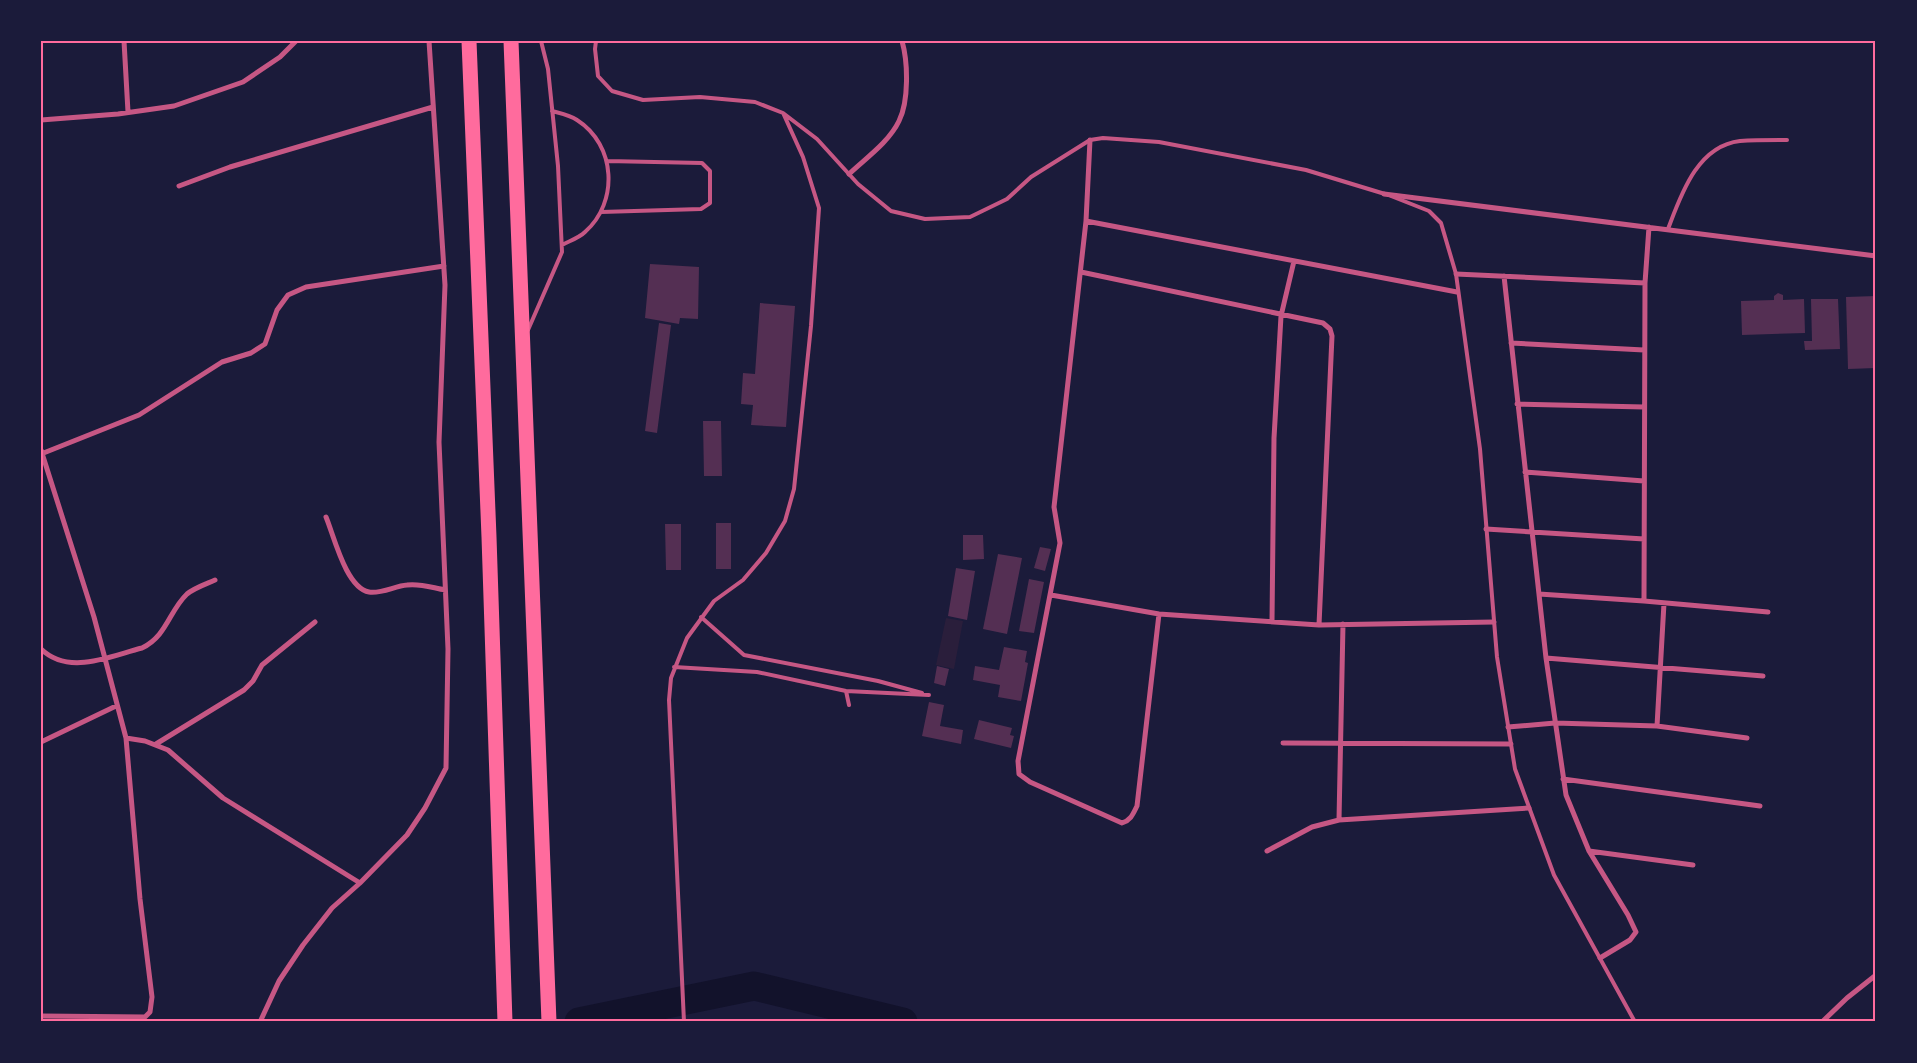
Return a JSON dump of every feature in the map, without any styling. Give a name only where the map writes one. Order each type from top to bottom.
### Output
[{"type":"highway","points":[[469,41],[490,547],[505,1022]]},
{"type":"highway","points":[[512,41],[549,1022]]},
{"type":"street","points":[[124,41],[128,112]]},
{"type":"street","points":[[41,120],[174,106],[243,82],[280,57],[296,41]]},
{"type":"street","points":[[260,1021],[279,981],[303,945],[332,908],[360,883],[407,835],[426,808],[446,768],[448,649],[438,442],[445,285],[429,41]]},
{"type":"street","points":[[849,174],[886,138],[900,120],[907,87],[902,41]]},
{"type":"street","points":[[179,186],[230,167],[433,107]]},
{"type":"street","points":[[1090,140],[1086,222],[1054,507],[1060,544],[1018,761],[1019,774],[1030,782],[1122,822],[1128,821],[1137,806],[1159,614]]},
{"type":"street","points":[[1384,194],[1876,256]]},
{"type":"street","points":[[1086,222],[1457,292]]},
{"type":"street","points":[[1644,600],[1644,350],[1645,282],[1649,227]]},
{"type":"street","points":[[1272,622],[1274,438],[1281,316],[1294,261]]},
{"type":"street","points":[[41,1016],[145,1017],[150,1012],[152,998],[140,899],[126,738],[94,617],[42,452],[139,415],[222,362],[251,353],[265,344],[277,310],[288,295],[306,287],[444,266]]},
{"type":"street","points":[[1081,272],[1324,324],[1330,329],[1332,336],[1319,625]]},
{"type":"street","points":[[1456,274],[1645,282]]},
{"type":"street","points":[[1504,276],[1546,658],[1566,795],[1589,851],[1628,915],[1636,932],[1630,940],[1600,958]]},
{"type":"street","points":[[1510,344],[1644,350]]},
{"type":"street","points":[[1518,404],[1644,407]]},
{"type":"street","points":[[1525,472],[1644,480]]},
{"type":"street","points":[[326,517],[350,577],[359,588],[370,592],[407,584],[446,590]]},
{"type":"street","points":[[1486,528],[1644,539]]},
{"type":"street","points":[[41,649],[58,660],[72,664],[85,663],[142,648],[149,644],[165,628],[187,594],[214,580]]},
{"type":"street","points":[[1050,594],[1159,614],[1319,625],[1494,622]]},
{"type":"street","points":[[1539,594],[1644,600],[1768,612]]},
{"type":"street","points":[[1658,726],[1664,602]]},
{"type":"street","points":[[156,744],[244,690],[253,681],[262,665],[316,622]]},
{"type":"street","points":[[1339,820],[1343,624]]},
{"type":"street","points":[[1546,658],[1763,676]]},
{"type":"street","points":[[41,742],[116,706]]},
{"type":"street","points":[[1508,727],[1556,723],[1658,726],[1747,738]]},
{"type":"street","points":[[126,738],[156,744],[168,750],[223,798],[360,883]]},
{"type":"street","points":[[1283,743],[1511,744]]},
{"type":"street","points":[[1563,779],[1760,806]]},
{"type":"street","points":[[1267,851],[1312,827],[1339,820],[1529,808]]},
{"type":"street","points":[[1589,851],[1693,865]]},
{"type":"street","points":[[1822,1022],[1847,998],[1876,975]]},
{"type":"lane","points":[[523,341],[562,252],[558,166],[548,69],[541,41]]},
{"type":"lane","points":[[596,41],[598,76],[612,91],[643,100],[700,97],[754,102],[783,113],[817,138],[858,184],[891,211],[925,219],[970,217],[1007,199],[1032,177],[1090,140],[1103,138],[1159,142],[1306,170],[1384,194],[1429,211],[1441,223],[1456,274],[1480,449],[1497,657],[1515,770],[1554,875],[1635,1022]]},
{"type":"lane","points":[[552,111],[576,120],[596,137],[608,161],[609,187],[602,212],[585,233],[562,245]]},
{"type":"lane","points":[[684,1022],[669,700],[671,678],[686,638],[701,617],[714,601],[743,580],[766,553],[785,521],[794,489],[811,326],[819,208],[803,157],[783,113]]},
{"type":"lane","points":[[1668,229],[1683,188],[1698,167],[1715,150],[1738,141],[1787,140]]},
{"type":"lane","points":[[602,212],[701,209],[710,203],[710,171],[702,163],[608,161]]},
{"type":"lane","points":[[674,667],[757,672],[846,691],[929,695],[878,681],[744,655],[701,617]]},
{"type":"lane","points":[[846,691],[849,705]]},
{"type":"shaded area","points":[[946,618],[963,621],[954,669],[936,665]]},
{"type":"building","points":[[650,264],[699,267],[698,319],[680,318],[679,324],[645,318]]},
{"type":"building","points":[[1778,293],[1783,295],[1783,300],[1804,299],[1805,333],[1742,335],[1741,301],[1774,300],[1774,296]]},
{"type":"building","points":[[1876,296],[1876,368],[1848,369],[1846,297]]},
{"type":"building","points":[[1811,299],[1838,299],[1840,349],[1805,350],[1804,341],[1812,341]]},
{"type":"building","points":[[760,303],[795,306],[786,427],[751,425],[753,405],[741,404],[743,373],[755,374]]},
{"type":"building","points":[[659,323],[671,325],[657,433],[645,431]]},
{"type":"building","points":[[703,421],[721,421],[722,476],[704,476]]},
{"type":"building","points":[[716,523],[731,523],[731,569],[716,569]]},
{"type":"building","points":[[665,524],[681,524],[681,570],[666,570]]},
{"type":"building","points":[[963,535],[983,535],[984,559],[963,560]]},
{"type":"building","points":[[1040,547],[1051,549],[1045,571],[1034,568]]},
{"type":"building","points":[[998,554],[1022,558],[1007,634],[983,629]]},
{"type":"building","points":[[956,568],[975,571],[967,620],[948,616]]},
{"type":"building","points":[[1029,579],[1044,582],[1034,633],[1019,631]]},
{"type":"building","points":[[1004,647],[1027,651],[1025,662],[1028,663],[1021,701],[998,697],[1000,685],[973,680],[975,666],[999,670]]},
{"type":"building","points":[[937,666],[949,669],[945,686],[934,683]]},
{"type":"building","points":[[929,702],[944,705],[940,726],[963,730],[961,744],[922,736]]},
{"type":"building","points":[[979,720],[1012,728],[1010,735],[1014,736],[1011,748],[974,739]]},
{"type":"waterway","points":[[579,1022],[754,986],[903,1022]]}]
